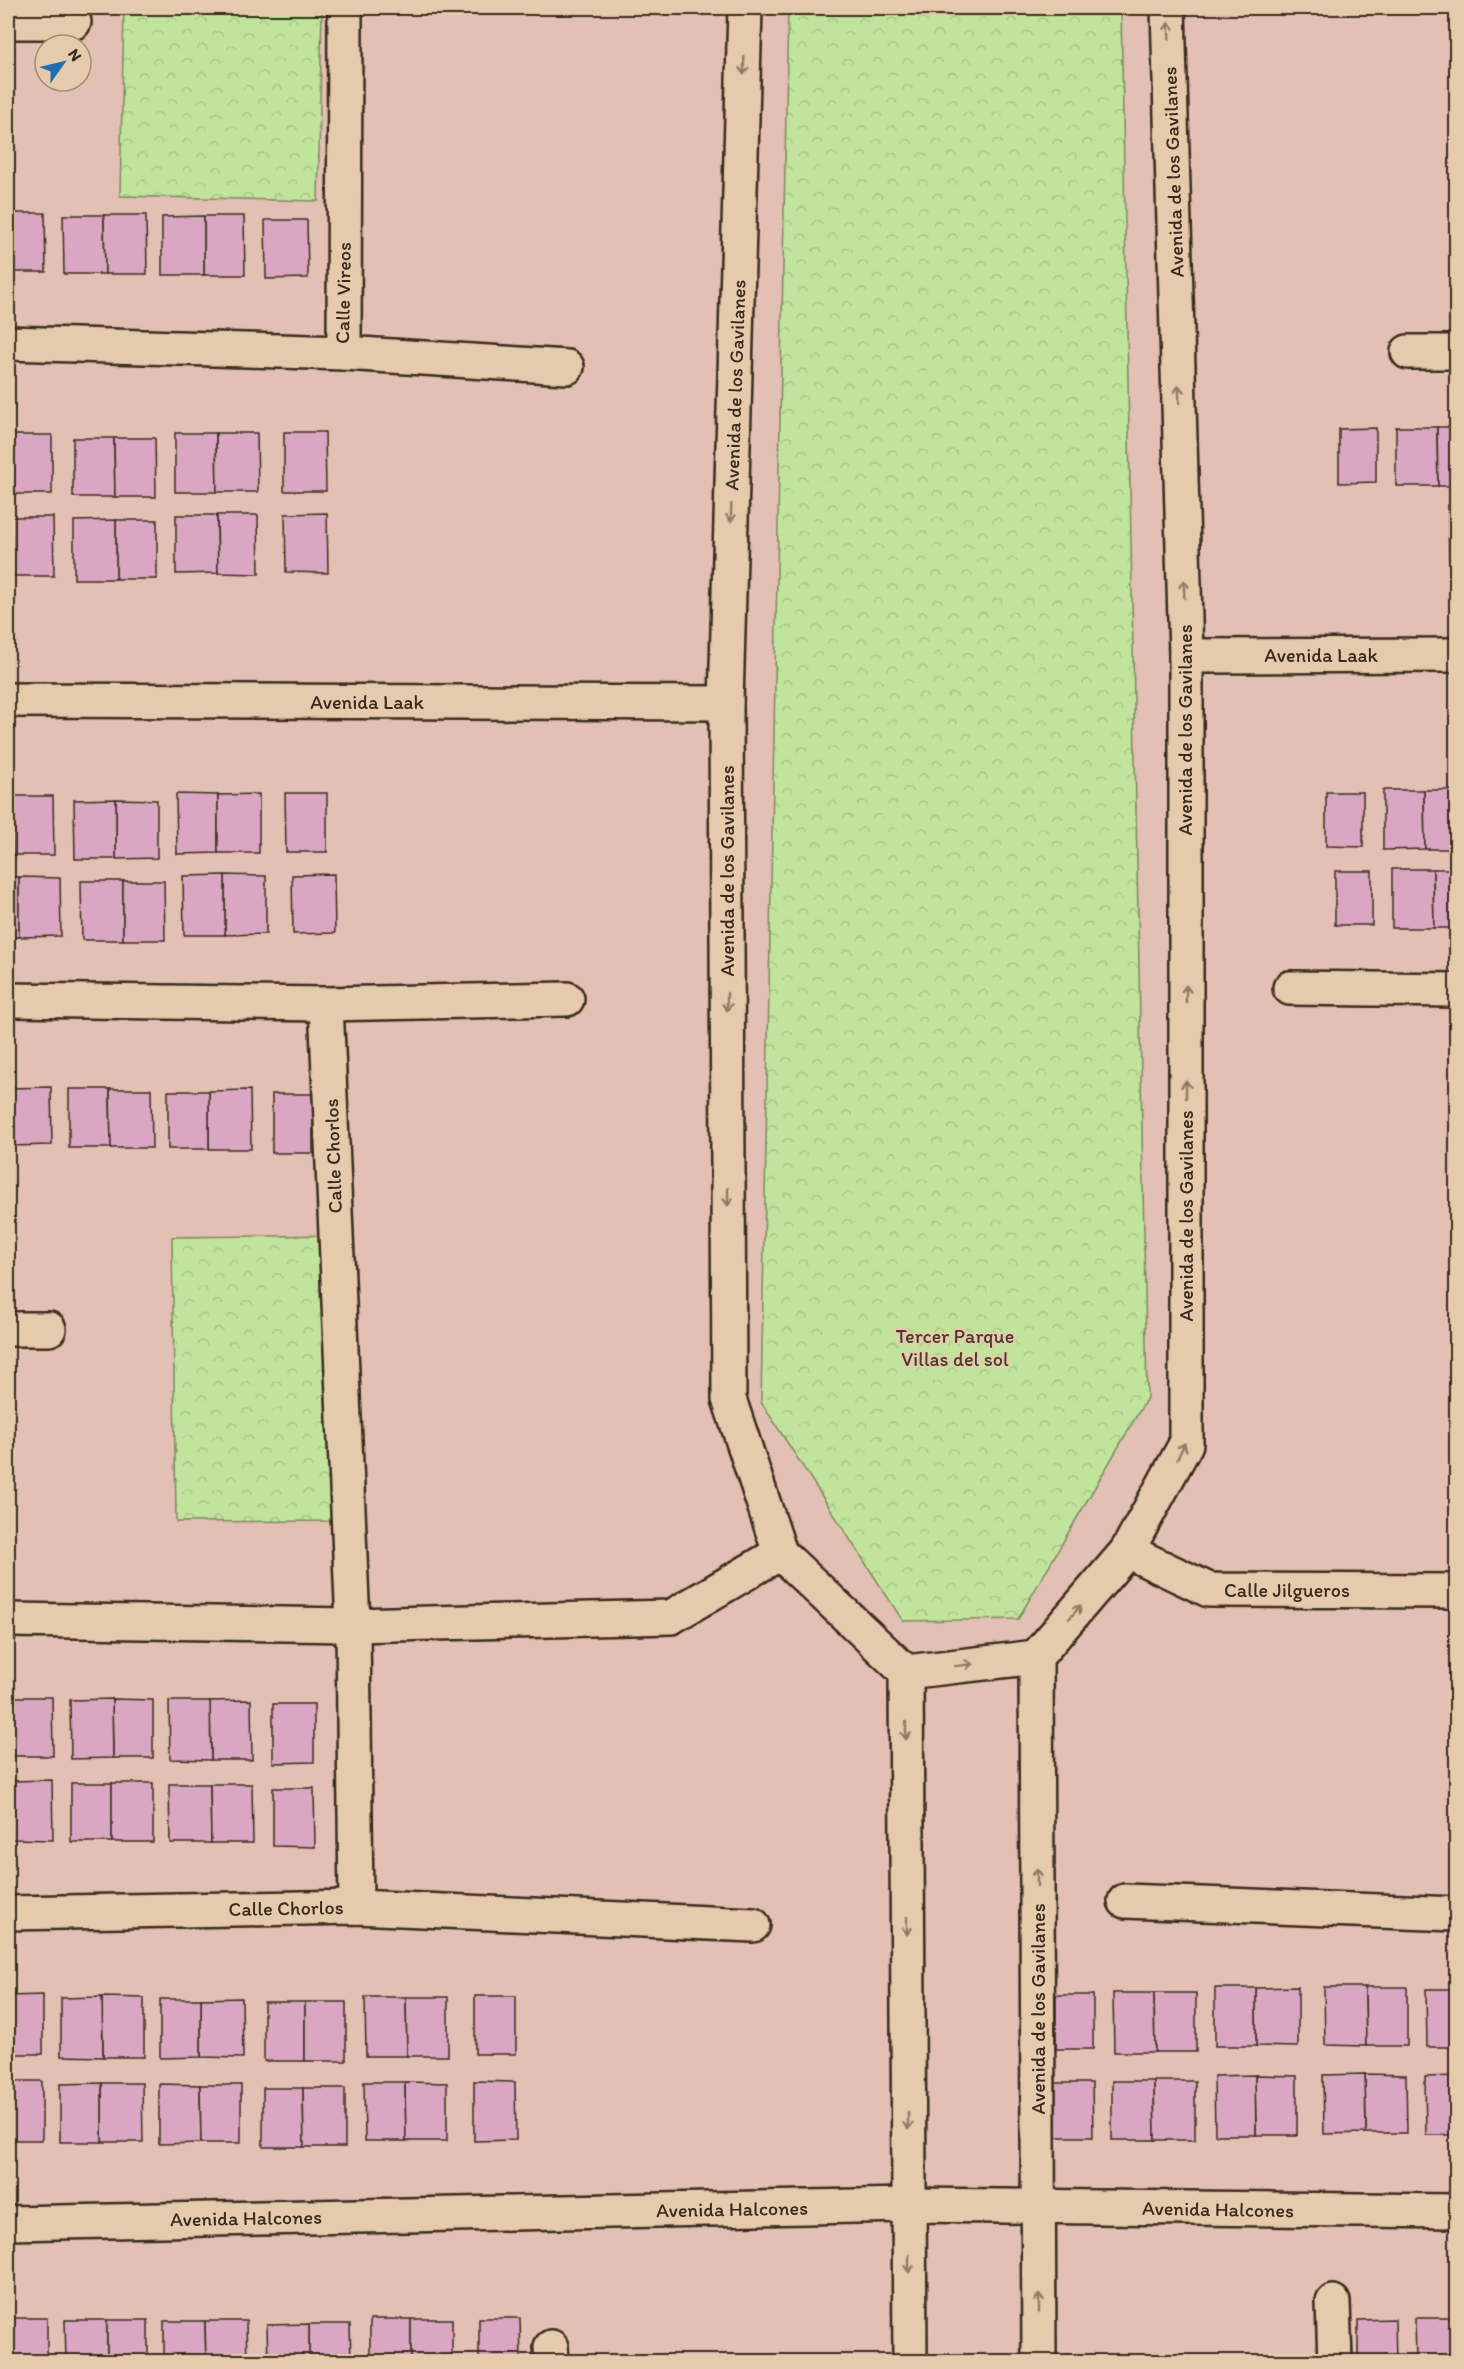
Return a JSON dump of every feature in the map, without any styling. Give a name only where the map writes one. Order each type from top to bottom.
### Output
[{"type":"street","name":"Calle Vireos","points":[[8,343],[344,353],[345,8]]},
{"type":"street","name":"Avenida de los Gavilanes","points":[[745,8],[726,703],[729,1399],[780,1553],[906,1672]]},
{"type":"street","name":"Avenida de los Gavilanes","points":[[1039,2361],[1036,1657],[1127,1551],[1186,1444],[1186,656],[1168,8]]},
{"type":"street","points":[[8,22],[74,22]]},
{"type":"street","points":[[1408,352],[1456,352]]},
{"type":"street","points":[[344,353],[567,367]]},
{"type":"street","name":"Avenida Laak","points":[[1186,656],[1456,655]]},
{"type":"street","name":"Avenida Laak","points":[[8,700],[726,703]]},
{"type":"street","points":[[1290,988],[1456,990]]},
{"type":"street","points":[[8,1000],[326,1004],[567,999]]},
{"type":"street","name":"Calle Chorlos","points":[[8,1913],[356,1907],[353,1626],[326,1004]]},
{"type":"street","points":[[8,1329],[49,1329]]},
{"type":"street","name":"Calle Jilgueros","points":[[1127,1551],[1209,1590],[1456,1591]]},
{"type":"street","points":[[8,1620],[353,1626],[671,1617],[780,1553]]},
{"type":"street","points":[[910,2361],[906,1672],[1036,1657]]},
{"type":"street","points":[[1125,1901],[1456,1914]]},
{"type":"street","points":[[356,1907],[753,1925]]},
{"type":"street","name":"Avenida Halcones","points":[[8,2223],[909,2205],[1456,2211]]},
{"type":"street","points":[[1333,2302],[1335,2361]]},
{"type":"green space","points":[[124,8],[322,8],[318,201],[120,196]]},
{"type":"green space","name":"Tercer Parque Villas del sol","points":[[788,8],[1121,8],[1147,1398],[1018,1619],[903,1621],[761,1402]]},
{"type":"green space","points":[[349,1235],[354,1521],[176,1522],[172,1237]]},
{"type":"building","points":[[8,213],[45,213],[46,272],[8,272]]},
{"type":"building","points":[[63,215],[104,215],[105,274],[64,274]]},
{"type":"building","points":[[104,215],[146,215],[147,274],[105,274]]},
{"type":"building","points":[[204,216],[244,216],[245,275],[204,275]]},
{"type":"building","points":[[204,216],[204,275],[162,275],[162,217]]},
{"type":"building","points":[[265,220],[307,220],[308,278],[266,279]]},
{"type":"building","points":[[1396,427],[1437,427],[1438,486],[1396,486]]},
{"type":"building","points":[[1437,427],[1456,427],[1456,486],[1438,486]]},
{"type":"building","points":[[1376,428],[1376,482],[1339,483],[1339,429]]},
{"type":"building","points":[[284,432],[325,432],[326,491],[284,491]]},
{"type":"building","points":[[175,433],[216,433],[217,492],[175,492]]},
{"type":"building","points":[[216,433],[257,433],[258,492],[217,492]]},
{"type":"building","points":[[8,435],[10,435],[11,494],[8,494]]},
{"type":"building","points":[[10,435],[52,435],[52,494],[11,494]]},
{"type":"building","points":[[73,438],[114,438],[115,497],[73,497]]},
{"type":"building","points":[[114,438],[155,438],[156,497],[115,497]]},
{"type":"building","points":[[1448,505],[1456,505],[1456,559],[1449,559]]},
{"type":"building","points":[[327,513],[328,573],[286,572],[285,514]]},
{"type":"building","points":[[176,515],[217,515],[218,573],[176,574]]},
{"type":"building","points":[[217,515],[258,515],[259,574],[218,573]]},
{"type":"building","points":[[8,517],[12,517],[13,576],[8,576]]},
{"type":"building","points":[[12,517],[53,517],[54,576],[13,576]]},
{"type":"building","points":[[116,520],[157,520],[157,579],[116,579]]},
{"type":"building","points":[[116,520],[116,579],[74,579],[74,521]]},
{"type":"building","points":[[1383,790],[1424,790],[1425,849],[1383,850]]},
{"type":"building","points":[[1424,790],[1456,790],[1456,849],[1425,849]]},
{"type":"building","points":[[1326,792],[1363,792],[1363,847],[1326,846]]},
{"type":"building","points":[[285,793],[327,793],[327,852],[286,852]]},
{"type":"building","points":[[176,794],[218,795],[218,853],[177,854]]},
{"type":"building","points":[[259,794],[259,853],[218,853],[218,795]]},
{"type":"building","points":[[8,796],[12,796],[13,855],[8,855]]},
{"type":"building","points":[[12,796],[53,796],[54,855],[13,855]]},
{"type":"building","points":[[116,799],[157,800],[157,858],[116,859]]},
{"type":"building","points":[[116,799],[116,859],[75,859],[74,800]]},
{"type":"building","points":[[1392,869],[1433,869],[1434,928],[1392,928]]},
{"type":"building","points":[[1433,869],[1456,869],[1456,928],[1434,928]]},
{"type":"building","points":[[1335,871],[1372,871],[1372,925],[1335,925]]},
{"type":"building","points":[[334,874],[335,933],[293,934],[292,875]]},
{"type":"building","points":[[225,875],[266,876],[266,934],[225,935]]},
{"type":"building","points":[[225,875],[225,935],[184,935],[183,876]]},
{"type":"building","points":[[8,877],[19,877],[19,937],[8,937]]},
{"type":"building","points":[[19,877],[60,878],[61,936],[19,937]]},
{"type":"building","points":[[81,881],[123,881],[123,940],[82,940]]},
{"type":"building","points":[[123,881],[164,881],[165,940],[123,940]]},
{"type":"building","points":[[51,1087],[52,1145],[10,1146],[9,1088]]},
{"type":"building","points":[[9,1088],[10,1146],[8,1146]]},
{"type":"building","points":[[69,1089],[110,1089],[111,1148],[69,1148]]},
{"type":"building","points":[[110,1089],[151,1089],[152,1148],[111,1148]]},
{"type":"building","points":[[250,1090],[251,1149],[209,1149],[209,1091]]},
{"type":"building","points":[[168,1091],[209,1091],[209,1149],[168,1149]]},
{"type":"building","points":[[272,1094],[313,1094],[313,1153],[272,1153]]},
{"type":"building","points":[[8,1697],[11,1697],[11,1756],[8,1756]]},
{"type":"building","points":[[11,1697],[52,1697],[53,1756],[11,1756]]},
{"type":"building","points":[[112,1699],[153,1700],[153,1758],[113,1758]]},
{"type":"building","points":[[112,1699],[113,1758],[71,1759],[70,1700]]},
{"type":"building","points":[[251,1700],[252,1760],[211,1760],[210,1701]]},
{"type":"building","points":[[169,1701],[210,1701],[211,1760],[170,1759]]},
{"type":"building","points":[[273,1704],[314,1704],[314,1762],[273,1763]]},
{"type":"building","points":[[52,1780],[53,1840],[11,1839],[11,1781]]},
{"type":"building","points":[[8,1781],[11,1781],[11,1839],[8,1839]]},
{"type":"building","points":[[71,1783],[112,1783],[112,1842],[71,1842]]},
{"type":"building","points":[[112,1783],[153,1783],[153,1842],[112,1842]]},
{"type":"building","points":[[169,1784],[210,1784],[211,1843],[170,1843]]},
{"type":"building","points":[[210,1784],[252,1784],[253,1843],[211,1843]]},
{"type":"building","points":[[273,1788],[314,1788],[315,1847],[273,1846]]},
{"type":"building","points":[[1298,1987],[1298,2047],[1256,2046],[1256,1988]]},
{"type":"building","points":[[1324,1987],[1365,1987],[1366,2046],[1325,2045]]},
{"type":"building","points":[[1365,1987],[1407,1987],[1407,2046],[1366,2046]]},
{"type":"building","points":[[1215,1988],[1256,1988],[1256,2046],[1215,2046]]},
{"type":"building","points":[[1426,1989],[1456,1989],[1456,2047],[1427,2047]]},
{"type":"building","points":[[1113,1993],[1154,1993],[1155,2052],[1114,2052]]},
{"type":"building","points":[[1154,1993],[1196,1993],[1196,2052],[1155,2052]]},
{"type":"building","points":[[43,1995],[43,2054],[8,2054],[8,1996]]},
{"type":"building","points":[[1056,1995],[1093,1995],[1093,2049],[1056,2049]]},
{"type":"building","points":[[475,1996],[516,1996],[516,2054],[475,2054]]},
{"type":"building","points":[[102,1997],[144,1998],[144,2057],[103,2057]]},
{"type":"building","points":[[102,1997],[103,2057],[61,2056],[61,1998]]},
{"type":"building","points":[[365,1997],[406,1997],[407,2056],[366,2056]]},
{"type":"building","points":[[406,1997],[448,1997],[448,2056],[407,2056]]},
{"type":"building","points":[[242,1998],[243,2058],[201,2057],[201,1999]]},
{"type":"building","points":[[160,1999],[201,1999],[201,2057],[160,2058]]},
{"type":"building","points":[[264,2002],[305,2002],[305,2061],[264,2061]]},
{"type":"building","points":[[305,2002],[346,2002],[346,2061],[305,2061]]},
{"type":"building","points":[[1365,2074],[1406,2075],[1407,2133],[1366,2133]]},
{"type":"building","points":[[1365,2074],[1366,2133],[1324,2134],[1323,2075]]},
{"type":"building","points":[[1255,2075],[1297,2076],[1297,2135],[1256,2135]]},
{"type":"building","points":[[1255,2075],[1256,2135],[1215,2135],[1214,2076]]},
{"type":"building","points":[[1456,2076],[1456,2135],[1426,2135],[1425,2077]]},
{"type":"building","points":[[8,2081],[42,2081],[42,2140],[8,2140]]},
{"type":"building","points":[[474,2081],[515,2082],[516,2140],[474,2141]]},
{"type":"building","points":[[1112,2081],[1154,2081],[1155,2140],[1112,2140]]},
{"type":"building","points":[[1154,2081],[1195,2081],[1195,2140],[1155,2140]]},
{"type":"building","points":[[364,2082],[405,2082],[406,2141],[365,2141]]},
{"type":"building","points":[[405,2082],[447,2083],[447,2141],[406,2141]]},
{"type":"building","points":[[102,2083],[142,2083],[143,2142],[102,2142]]},
{"type":"building","points":[[102,2083],[102,2142],[60,2142],[60,2084]]},
{"type":"building","points":[[1055,2083],[1092,2083],[1093,2137],[1055,2137]]},
{"type":"building","points":[[159,2084],[200,2085],[201,2143],[159,2144]]},
{"type":"building","points":[[200,2085],[241,2085],[241,2143],[201,2143]]},
{"type":"building","points":[[263,2088],[303,2088],[304,2147],[263,2147]]},
{"type":"building","points":[[303,2088],[345,2088],[345,2147],[304,2147]]},
{"type":"building","points":[[8,2318],[47,2318],[47,2362],[8,2362]]},
{"type":"building","points":[[479,2318],[520,2318],[521,2362],[479,2362]]},
{"type":"building","points":[[1415,2318],[1456,2318],[1456,2362],[1416,2362]]},
{"type":"building","points":[[370,2319],[411,2319],[411,2362],[370,2362]]},
{"type":"building","points":[[411,2319],[452,2319],[452,2362],[411,2362]]},
{"type":"building","points":[[1395,2319],[1396,2362],[1358,2362],[1358,2320]]},
{"type":"building","points":[[65,2320],[107,2320],[107,2362],[66,2362]]},
{"type":"building","points":[[107,2320],[148,2320],[148,2362],[107,2362]]},
{"type":"building","points":[[164,2321],[205,2321],[206,2362],[164,2362]]},
{"type":"building","points":[[205,2321],[246,2321],[247,2362],[206,2362]]},
{"type":"building","points":[[309,2324],[350,2324],[351,2362],[309,2362]]},
{"type":"building","points":[[309,2324],[309,2362],[268,2362],[267,2325]]}]
